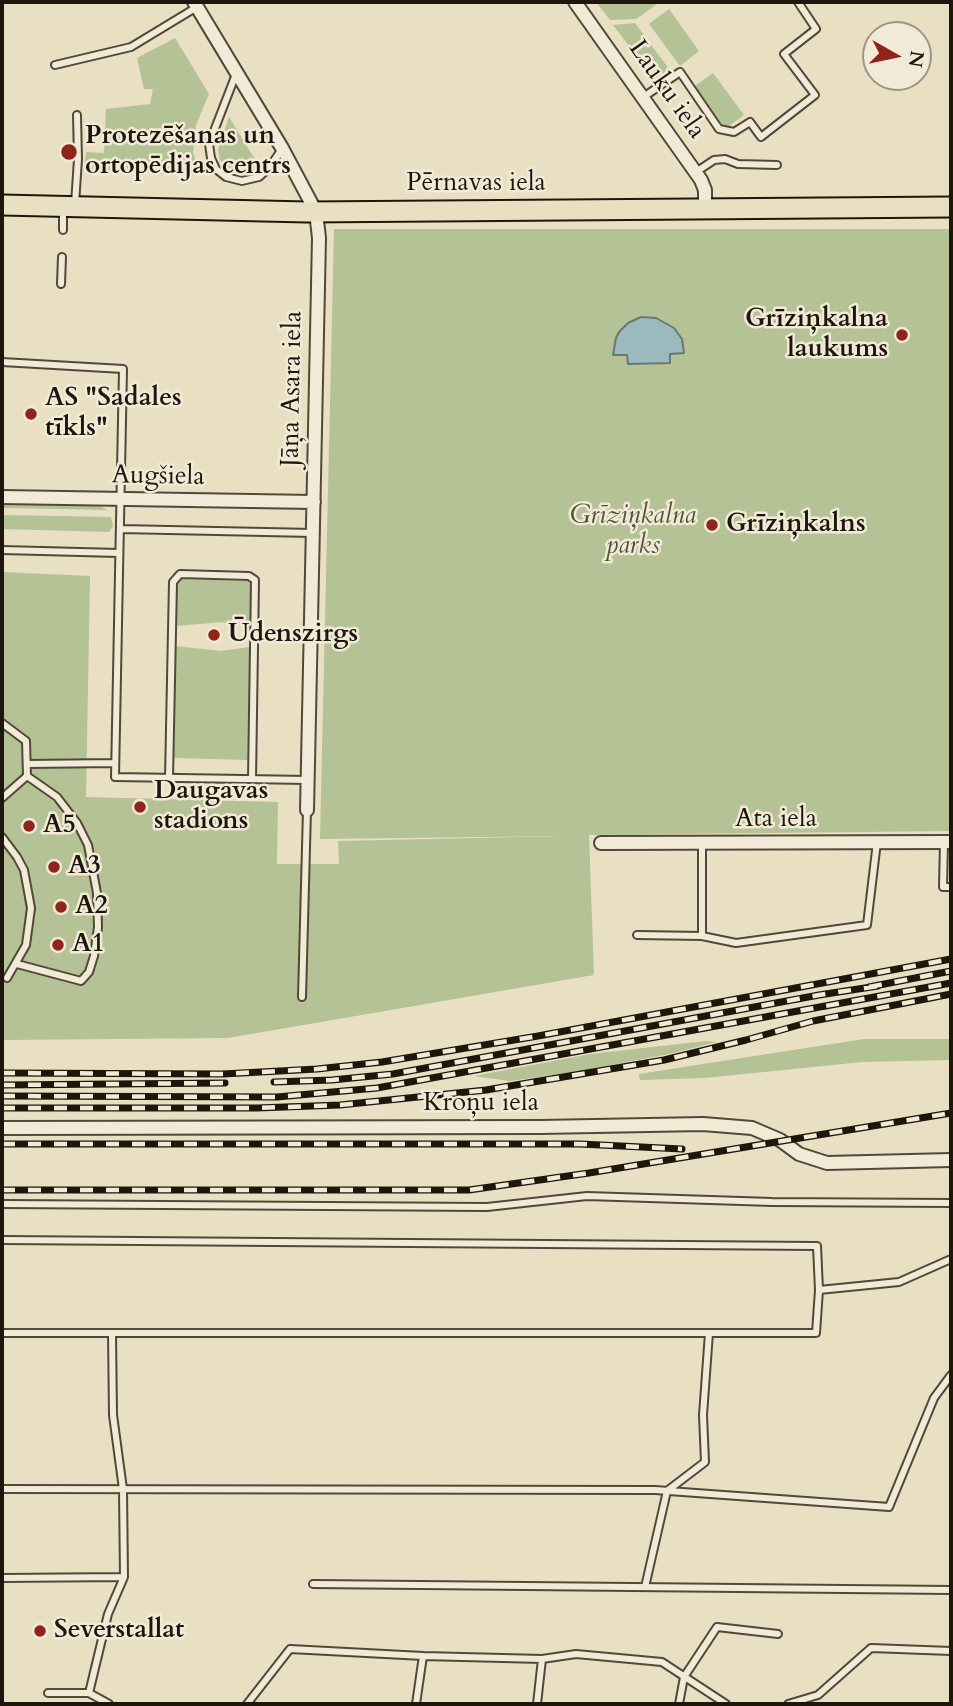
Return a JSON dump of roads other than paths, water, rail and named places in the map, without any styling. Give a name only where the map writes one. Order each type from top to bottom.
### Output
[{"type":"main road","name":"Pērnavas iela","points":[[2,205],[316,212],[951,207]]},
{"type":"street","name":"Lauku iela","points":[[575,2],[696,172],[704,185],[705,209]]},
{"type":"street","name":"Jāņa Asara iela","points":[[196,5],[282,148],[316,212],[319,238],[307,810]]},
{"type":"street","name":"Augšiela","points":[[2,497],[314,502]]},
{"type":"street","name":"Ata iela","points":[[601,843],[948,842]]},
{"type":"street","name":"Kroņu iela","points":[[2,1128],[703,1124],[751,1128],[780,1140],[799,1154],[827,1163],[951,1160]]},
{"type":"lane","points":[[642,99],[680,72],[719,130],[734,132],[750,122],[761,137],[816,95],[784,54],[816,29],[798,2]]},
{"type":"lane","points":[[55,65],[131,47],[196,5]]},
{"type":"lane","points":[[236,75],[209,144],[216,169],[226,177],[242,181],[259,177],[269,168],[282,148]]},
{"type":"lane","points":[[62,230],[78,159],[77,115]]},
{"type":"lane","points":[[696,172],[714,160],[725,159],[738,164],[777,165]]},
{"type":"lane","points":[[61,284],[62,257]]},
{"type":"lane","points":[[2,362],[123,369],[115,777],[308,780]]},
{"type":"lane","points":[[120,529],[313,533]]},
{"type":"lane","points":[[2,550],[119,553]]},
{"type":"lane","points":[[169,778],[173,582],[180,574],[249,576],[255,580],[252,779]]},
{"type":"lane","points":[[2,723],[26,741],[27,764],[27,776],[2,798]]},
{"type":"lane","points":[[27,764],[115,763]]},
{"type":"lane","points":[[17,964],[81,981],[89,972],[98,927],[96,879],[88,845],[77,823],[57,797],[27,776]]},
{"type":"lane","points":[[302,997],[307,810]]},
{"type":"lane","points":[[2,837],[18,857],[24,870],[31,908],[26,945],[7,978]]},
{"type":"lane","points":[[637,935],[702,936],[736,943],[867,925],[877,842]]},
{"type":"lane","points":[[948,842],[943,887],[951,887]]},
{"type":"lane","points":[[702,843],[702,936]]},
{"type":"lane","points":[[2,1204],[487,1207],[587,1196],[772,1202],[951,1203]]},
{"type":"lane","points":[[2,1240],[817,1246],[819,1290],[816,1333],[2,1334]]},
{"type":"lane","points":[[819,1290],[899,1282],[951,1259]]},
{"type":"lane","points":[[89,1693],[108,1614],[124,1577],[123,1489],[113,1415],[112,1333]]},
{"type":"lane","points":[[645,1587],[667,1491],[705,1462],[703,1415],[709,1333]]},
{"type":"lane","points":[[2,1489],[667,1491],[889,1507],[934,1398],[951,1375]]},
{"type":"lane","points":[[2,1577],[124,1577]]},
{"type":"lane","points":[[313,1584],[951,1590]]},
{"type":"lane","points":[[679,1704],[684,1677],[717,1627],[778,1634]]},
{"type":"lane","points":[[247,1704],[290,1648],[424,1656],[542,1659],[576,1654],[662,1661],[726,1704]]},
{"type":"lane","points":[[788,1704],[818,1695],[871,1648],[951,1651]]},
{"type":"lane","points":[[416,1704],[424,1656]]},
{"type":"lane","points":[[537,1704],[542,1659]]},
{"type":"lane","points":[[48,1693],[89,1693],[109,1704]]},
{"type":"water","points":[[641,317],[656,318],[674,328],[682,339],[684,353],[670,354],[670,363],[628,364],[627,355],[613,355],[619,332],[628,323]]},
{"type":"railway","points":[[2,1073],[223,1074],[382,1062],[538,1036],[951,959]]},
{"type":"railway","points":[[869,987],[951,971]]},
{"type":"railway","points":[[2,1096],[277,1097],[377,1088],[951,983]]},
{"type":"railway","points":[[274,1082],[393,1074],[878,986]]},
{"type":"railway","points":[[2,1108],[257,1108],[340,1105],[486,1090],[664,1060],[813,1021],[951,994]]},
{"type":"railway","points":[[2,1085],[225,1083]]},
{"type":"railway","points":[[2,1190],[469,1190],[589,1173],[951,1113]]},
{"type":"railway","points":[[2,1144],[580,1144],[682,1149]]},
{"type":"place","name":"Protezēšanas un ortopēdijas centrs","points":[[69,152]]},
{"type":"place","name":"Grīziņkalna laukums","points":[[902,335]]},
{"type":"place","name":"AS \"Sadales tīkls\"","points":[[31,414]]},
{"type":"place","name":"Grīziņkalns","points":[[712,525]]},
{"type":"place","name":"Ūdenszirgs","points":[[214,635]]},
{"type":"place","name":"Daugavas stadions","points":[[140,807]]},
{"type":"place","name":"A5","points":[[29,826]]},
{"type":"place","name":"A3","points":[[54,867]]},
{"type":"place","name":"A2","points":[[61,907]]},
{"type":"place","name":"A1","points":[[58,945]]},
{"type":"place","name":"Severstallat","points":[[40,1631]]},
{"type":"park label","name":"Grīziņkalna parks","points":[[633,532]]}]
